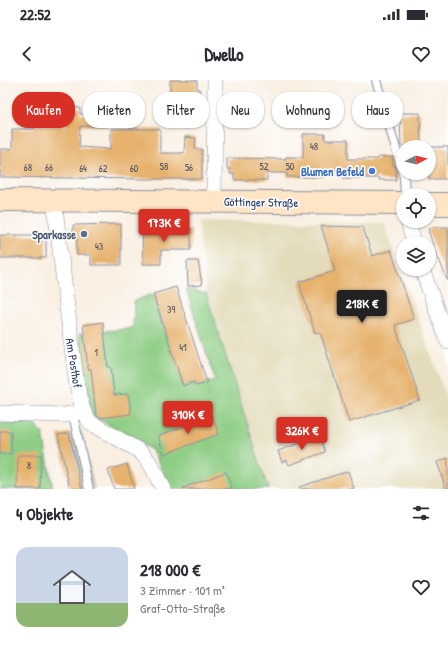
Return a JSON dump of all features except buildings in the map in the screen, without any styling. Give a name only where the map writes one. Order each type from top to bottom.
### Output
[{"type":"main road","name":"Göttinger Straße","points":[[0,200],[396,203]]},
{"type":"main road","points":[[436,204],[448,204]]},
{"type":"street","points":[[214,202],[215,80]]},
{"type":"street","name":"Am Posthof","points":[[54,200],[77,386],[78,412],[91,422],[143,454],[163,489]]},
{"type":"street","points":[[424,276],[448,342]]},
{"type":"street","points":[[0,413],[65,415],[78,412]]},
{"type":"lane","points":[[376,80],[404,177],[405,188]]},
{"type":"lane","points":[[78,412],[89,489]]},
{"type":"shaded area","points":[[198,220],[384,222],[396,256],[396,276],[403,276],[448,403],[448,489],[268,489],[206,294]]},
{"type":"shaded area","points":[[81,430],[95,489],[70,489],[58,435]]},
{"type":"green space","points":[[186,289],[206,294],[268,489],[171,489],[152,450],[92,415],[86,396],[79,334],[133,328],[134,301],[153,294],[183,386],[194,382],[196,386],[215,380]]},
{"type":"green space","points":[[0,423],[33,423],[38,427],[43,434],[53,489],[0,489]]},
{"type":"place","name":"Blumen Befeld","points":[[372,171]]},
{"type":"place","name":"Sparkasse","points":[[84,234]]}]
